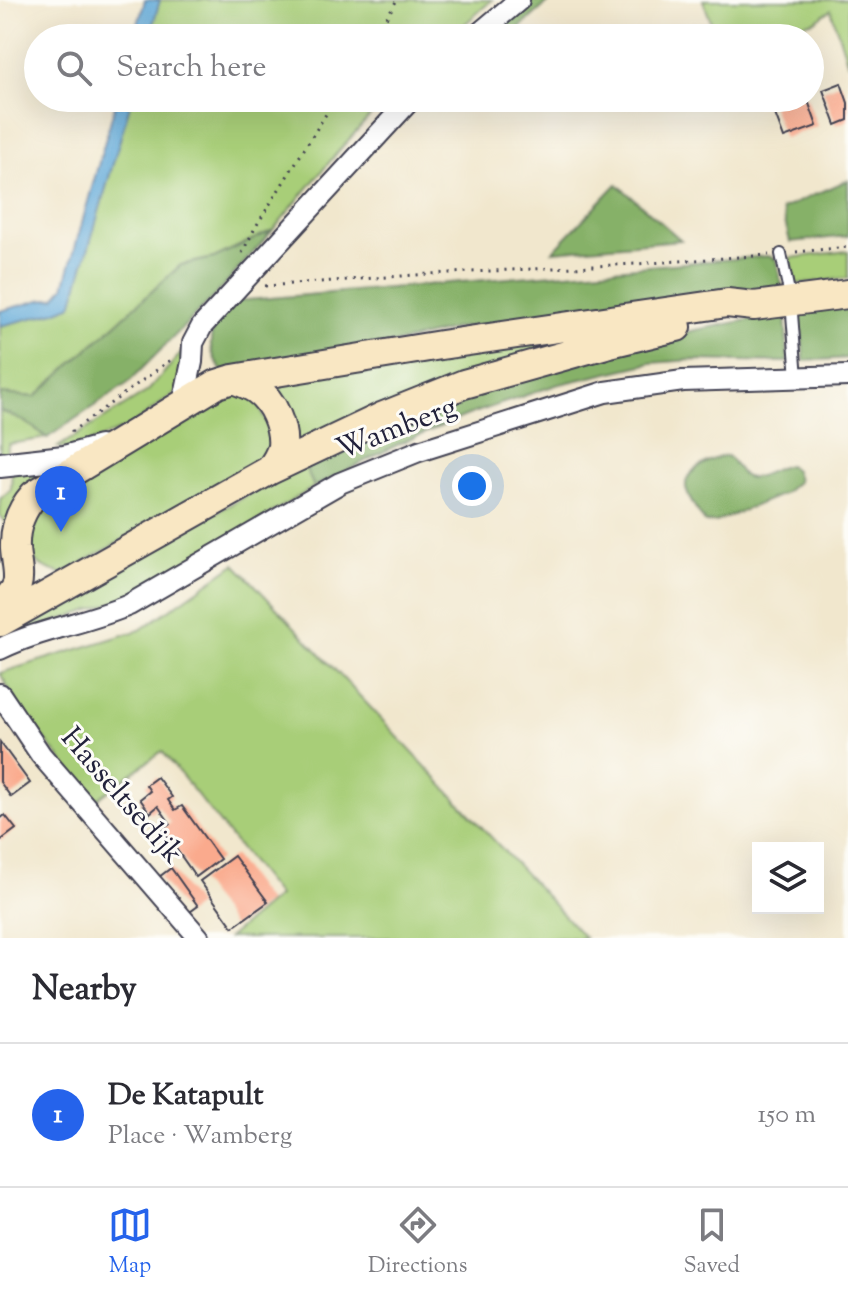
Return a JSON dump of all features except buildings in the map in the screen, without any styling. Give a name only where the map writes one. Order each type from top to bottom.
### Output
[{"type":"main road","name":"Wamberg","points":[[0,604],[14,592],[19,579],[8,536],[16,533],[25,505],[34,495],[183,404],[225,382],[441,345],[727,303],[754,306],[848,294]]},
{"type":"main road","name":"Wamberg","points":[[70,583],[270,470],[384,416],[464,384],[606,344],[729,316],[754,306]]},
{"type":"main road","points":[[225,382],[257,390],[277,416],[281,428],[281,449],[270,470]]},
{"type":"main road","points":[[8,536],[23,561],[37,575],[51,582],[70,583]]},
{"type":"main road","points":[[0,622],[70,583]]},
{"type":"street","points":[[491,24],[519,0]]},
{"type":"street","points":[[183,404],[192,352],[202,326],[399,112]]},
{"type":"street","points":[[192,352],[202,374],[225,382]]},
{"type":"street","name":"Wamberg","points":[[0,649],[38,633],[106,615],[129,605],[340,483],[419,451],[605,392],[683,381],[848,376]]},
{"type":"street","name":"Wamberg","points":[[0,465],[64,458],[117,444]]},
{"type":"street","name":"Hasseltsedijk","points":[[0,694],[41,755],[199,938]]},
{"type":"lane","points":[[781,254],[791,301],[797,378]]},
{"type":"path","points":[[382,24],[397,0]]},
{"type":"path","points":[[242,252],[327,112]]},
{"type":"path","points":[[239,284],[271,286],[429,274],[635,264],[848,247]]},
{"type":"path","points":[[71,433],[144,381],[192,352]]},
{"type":"green space","points":[[160,0],[492,0],[465,24],[153,24]]},
{"type":"green space","points":[[527,0],[551,0],[524,24],[502,24]]},
{"type":"green space","points":[[703,0],[848,0],[848,65],[831,10],[815,21],[803,24],[712,24]]},
{"type":"green space","points":[[128,112],[374,112],[273,230],[214,258],[181,265],[35,397],[0,394],[0,326],[72,305]]},
{"type":"green space","points":[[848,180],[848,236],[790,242],[782,209]]},
{"type":"green space","points":[[617,184],[681,240],[553,251]]},
{"type":"green space","points":[[273,230],[223,287],[128,383],[47,438],[25,422],[0,411],[0,394],[35,397],[181,265],[214,258]]},
{"type":"green space","points":[[848,251],[848,278],[796,284],[790,258]]},
{"type":"green space","points":[[768,256],[776,259],[782,286],[457,328],[363,351],[225,376],[212,352],[212,332],[217,313],[235,301]]},
{"type":"green space","points":[[848,301],[848,358],[804,361],[800,309]]},
{"type":"green space","points":[[785,313],[788,362],[692,360],[651,363],[556,385],[468,415],[401,443],[314,487],[304,464],[386,421],[579,356]]},
{"type":"green space","points":[[601,327],[296,452],[266,379]]},
{"type":"green space","points":[[182,352],[186,366],[182,388],[132,425],[73,450],[58,447],[148,391]]},
{"type":"green space","points":[[236,391],[257,400],[273,439],[266,460],[62,574],[41,566],[29,556],[26,551],[37,499],[215,393]]},
{"type":"green space","points":[[0,411],[25,422],[47,438],[9,444],[0,461]]},
{"type":"green space","points":[[726,456],[748,478],[789,465],[795,470],[798,481],[783,494],[716,522],[705,523],[687,492],[688,478],[705,463]]},
{"type":"green space","points":[[92,457],[12,531],[0,516],[0,499],[11,489],[12,469]]},
{"type":"green space","points":[[304,464],[314,487],[134,596],[7,637],[2,630]]},
{"type":"green space","points":[[235,564],[585,938],[228,938],[278,896],[162,751],[95,801],[21,710],[0,673],[140,630]]},
{"type":"water","points":[[145,0],[160,0],[153,24],[138,24]]},
{"type":"water","points":[[113,112],[128,112],[72,305],[0,326],[0,311],[55,298],[64,287]]},
{"type":"place","name":"De Katapult","points":[[61,532]]}]
